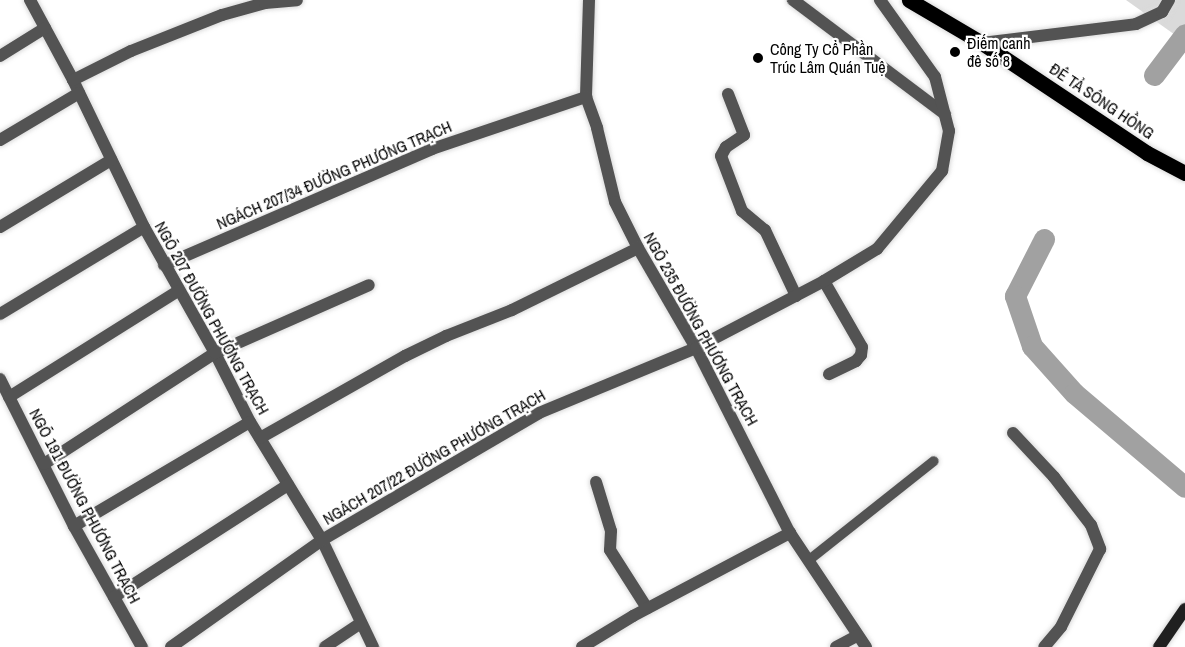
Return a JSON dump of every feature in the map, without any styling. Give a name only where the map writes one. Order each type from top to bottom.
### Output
[{"type":"main road","name":"ĐÊ TẢ SÔNG HỒNG","points":[[909,0],[982,42],[1147,153],[1185,173]]},
{"type":"main road","points":[[1147,153],[1185,186]]},
{"type":"street","name":"NGÕ 207 ĐƯỜNG PHƯƠNG TRẠCH","points":[[30,0],[73,80],[164,265],[215,353],[250,422],[322,540],[373,647]]},
{"type":"street","points":[[73,80],[131,51],[222,15],[265,3],[297,0]]},
{"type":"street","name":"NGÕ 235 ĐƯỜNG PHƯƠNG TRẠCH","points":[[589,0],[586,97],[597,128],[615,202],[638,248],[696,348],[790,532],[866,647]]},
{"type":"street","points":[[793,0],[945,114]]},
{"type":"street","name":"NGÁCH 207/22 ĐƯỜNG PHƯƠNG TRẠCH","points":[[171,647],[322,540],[539,413],[696,348],[824,281],[876,249],[942,171],[949,131],[935,77],[880,0]]},
{"type":"street","points":[[982,42],[1136,24],[1162,12],[1169,0]]},
{"type":"street","points":[[0,56],[45,28]]},
{"type":"street","points":[[0,140],[79,93]]},
{"type":"street","points":[[728,94],[744,135],[726,147],[721,156],[742,211],[765,230],[796,296]]},
{"type":"street","name":"NGÁCH 207/34 ĐƯỜNG PHƯƠNG TRẠCH","points":[[164,265],[432,149],[586,97]]},
{"type":"street","points":[[0,227],[111,160]]},
{"type":"street","points":[[0,314],[144,227]]},
{"type":"street","points":[[260,438],[405,356],[512,310],[638,248]]},
{"type":"street","points":[[824,281],[862,346],[861,355],[856,361],[829,374]]},
{"type":"street","points":[[44,464],[215,353],[369,285]]},
{"type":"street","points":[[9,397],[178,291]]},
{"type":"street","name":"NGÕ 191 ĐƯỜNG PHƯƠNG TRẠCH","points":[[0,379],[74,526],[142,647]]},
{"type":"street","points":[[74,526],[250,422]]},
{"type":"street","points":[[1013,433],[1054,477],[1091,525],[1100,549],[1060,627],[1044,647]]},
{"type":"street","points":[[596,482],[611,531],[610,550],[647,608]]},
{"type":"street","points":[[114,597],[288,485]]},
{"type":"street","points":[[582,647],[647,608],[790,532]]},
{"type":"street","points":[[1160,647],[1185,609]]},
{"type":"street","points":[[325,647],[361,622]]},
{"type":"street","points":[[836,647],[857,636]]},
{"type":"lane","points":[[808,560],[934,461]]},
{"type":"shaded area","points":[[1126,0],[1185,0],[1185,42]]},
{"type":"waterway","points":[[1154,75],[1185,34]]},
{"type":"waterway","points":[[1044,239],[1015,296],[1032,346],[1074,393],[1185,487]]},
{"type":"place","name":"Điếm canh đê số 8","points":[[955,52]]},
{"type":"place","name":"Công Ty Cổ Phần Trúc Lâm Quán Tuệ","points":[[758,58]]}]
